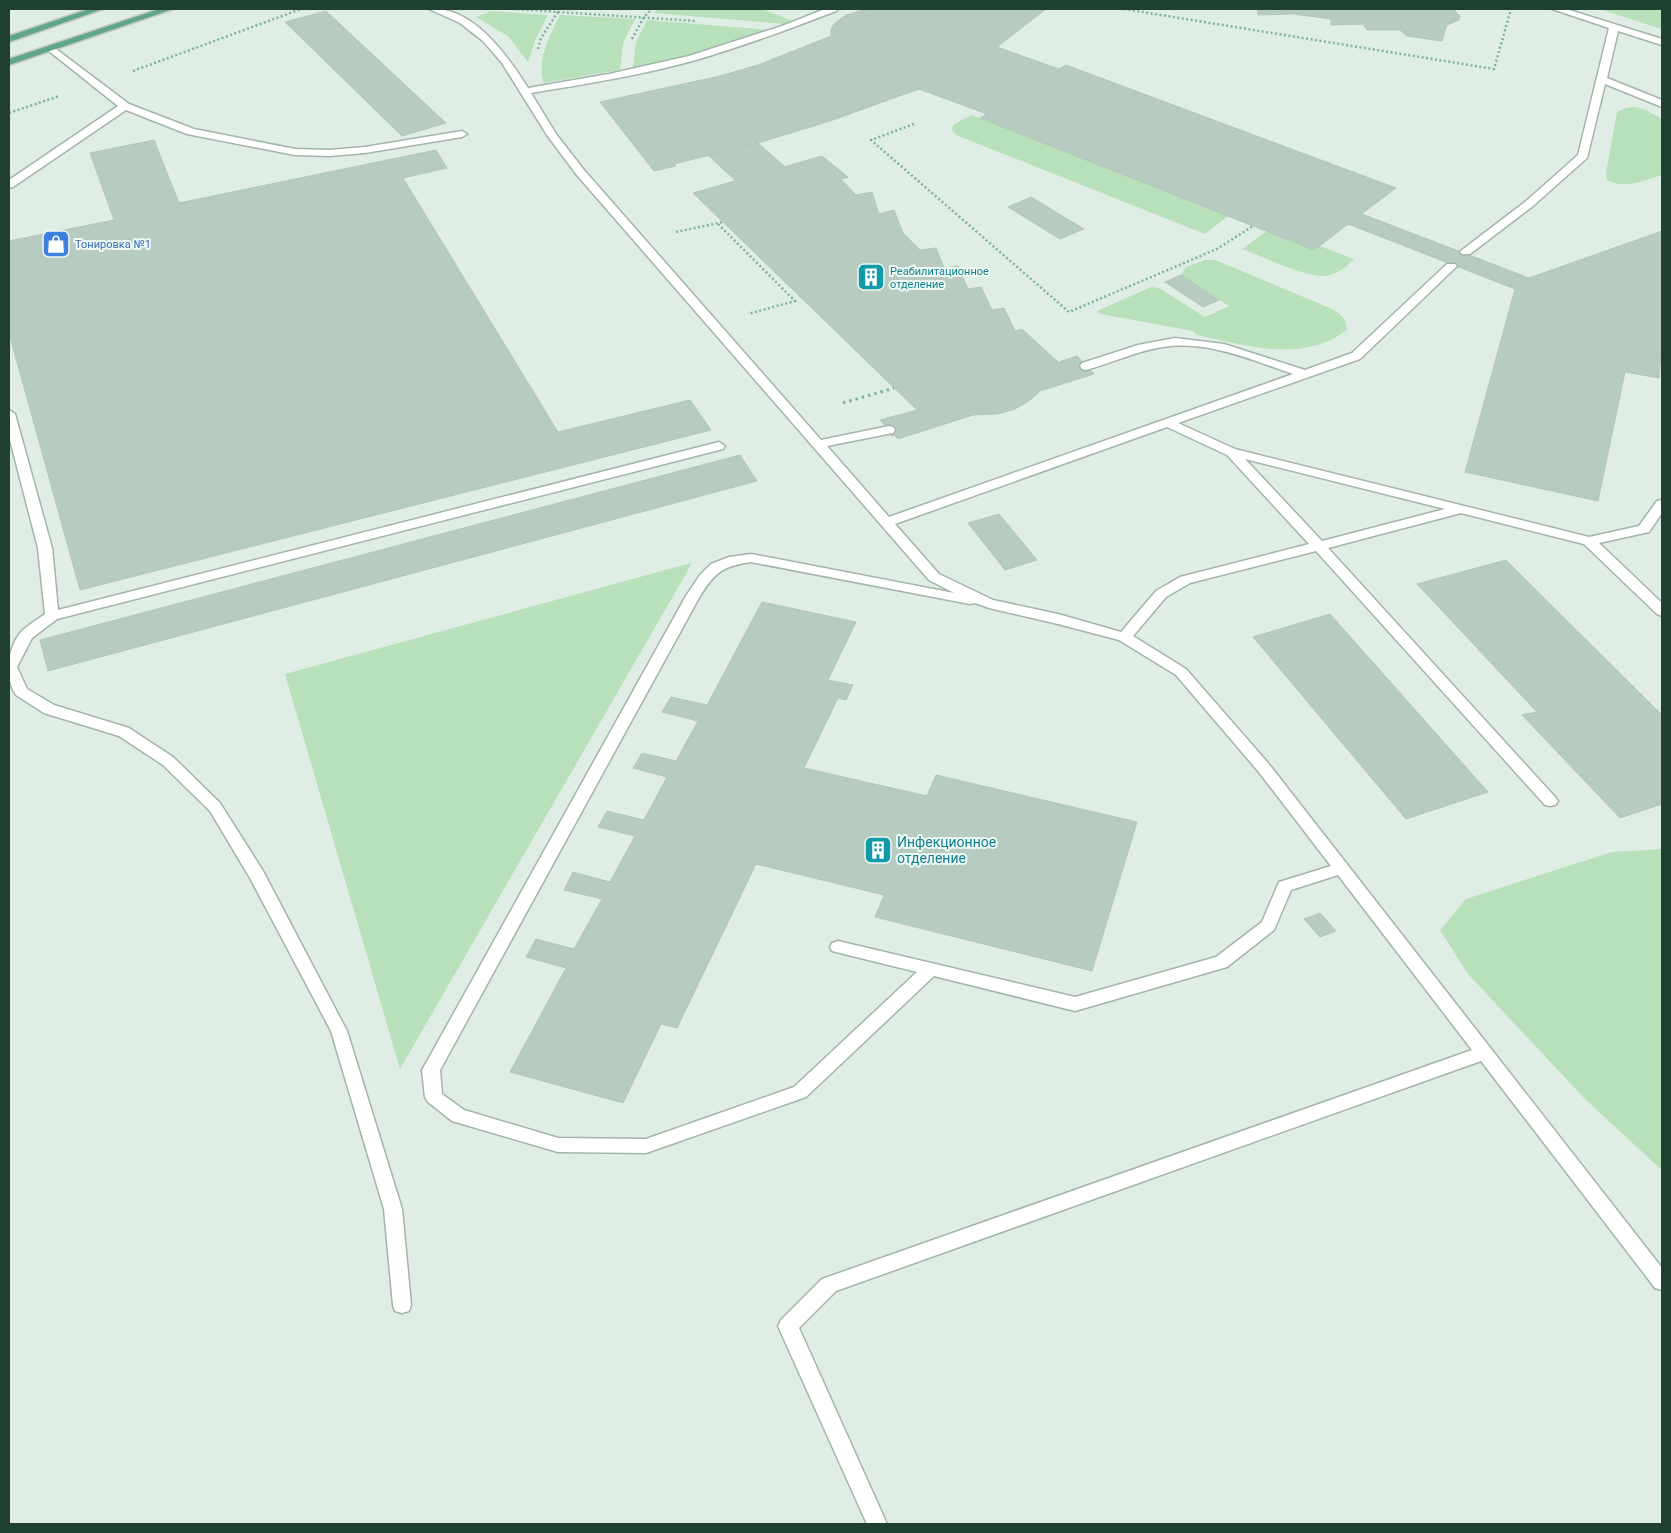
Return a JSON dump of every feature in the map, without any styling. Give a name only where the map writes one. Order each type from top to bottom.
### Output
[{"type":"main road","points":[[9,39],[98,9]]},
{"type":"main road","points":[[9,62],[168,9]]},
{"type":"lane","points":[[434,9],[463,21],[486,39],[506,61],[552,135],[580,172],[934,577],[989,604]]},
{"type":"lane","points":[[526,91],[609,77],[692,58],[785,28],[833,9]]},
{"type":"lane","points":[[1557,9],[1662,42]]},
{"type":"lane","points":[[1466,252],[1529,204],[1583,156],[1614,27]]},
{"type":"lane","points":[[52,49],[125,106],[191,132],[295,152],[329,153],[364,150],[462,134]]},
{"type":"lane","points":[[1601,79],[1662,104]]},
{"type":"lane","points":[[9,185],[125,106]]},
{"type":"lane","points":[[887,522],[1356,356],[1451,266]]},
{"type":"lane","points":[[1086,366],[1129,352],[1173,342],[1209,344],[1304,374]]},
{"type":"lane","points":[[9,414],[45,548],[52,616]]},
{"type":"lane","points":[[1168,423],[1231,452],[1589,541],[1644,529],[1662,504]]},
{"type":"lane","points":[[819,444],[889,430]]},
{"type":"lane","points":[[402,1305],[393,1209],[339,1031],[248,860],[215,807],[168,761],[124,732],[49,709],[42,705],[21,692],[9,667],[26,635],[52,616],[719,446]]},
{"type":"lane","points":[[1231,452],[1320,546],[1550,801]]},
{"type":"lane","points":[[1124,637],[1160,594],[1185,580],[1460,509]]},
{"type":"lane","points":[[1589,541],[1662,611]]},
{"type":"lane","points":[[930,969],[800,1092],[646,1146],[558,1144],[458,1116],[434,1097],[431,1070],[693,596],[709,572],[728,561],[751,558],[1058,618],[1124,637],[1181,672],[1263,767],[1662,1282]]},
{"type":"lane","points":[[838,948],[1075,1004],[1221,962],[1268,926],[1285,886],[1342,868]]},
{"type":"lane","points":[[876,1524],[788,1326],[830,1285],[1485,1052]]},
{"type":"path","points":[[9,113],[96,84],[302,9]]},
{"type":"path","points":[[512,9],[700,22]]},
{"type":"path","points":[[526,91],[541,38],[556,12],[560,9]]},
{"type":"path","points":[[1124,9],[1494,68],[1511,9]]},
{"type":"path","points":[[914,124],[871,140],[1069,312],[1217,249],[1253,226]]},
{"type":"path","points":[[717,223],[795,301],[747,314]]},
{"type":"path","points":[[839,404],[894,388]]},
{"type":"green space","points":[[658,9],[762,9],[793,21],[785,24],[653,13]]},
{"type":"green space","points":[[1600,9],[1662,9],[1662,29]]},
{"type":"green space","points":[[491,11],[548,15],[536,38],[528,62],[508,36],[476,17]]},
{"type":"green space","points":[[560,15],[635,19],[623,43],[620,70],[544,83],[542,66],[545,48]]},
{"type":"green space","points":[[647,20],[771,30],[687,56],[633,68],[636,42]]},
{"type":"green space","points":[[1635,107],[1646,110],[1662,119],[1662,175],[1635,183],[1614,183],[1607,180],[1606,173],[1617,112],[1625,108]]},
{"type":"green space","points":[[971,115],[1228,216],[1205,234],[956,135],[952,130],[953,125]]},
{"type":"green space","points":[[1267,231],[1314,250],[1320,246],[1354,259],[1337,272],[1324,276],[1295,270],[1242,249]]},
{"type":"green space","points":[[1205,260],[1215,260],[1332,309],[1343,318],[1347,330],[1330,340],[1311,347],[1273,349],[1196,335],[1193,331],[1101,314],[1097,311],[1151,287],[1159,288],[1205,317],[1229,306],[1181,275],[1186,267]]},
{"type":"green space","points":[[691,563],[687,572],[400,1069],[285,674]]},
{"type":"green space","points":[[1662,849],[1662,1170],[1586,1100],[1468,974],[1440,930],[1466,899],[1612,852]]},
{"type":"building","points":[[1046,9],[997,47],[919,89],[830,121],[654,171],[600,102],[720,76],[758,65],[831,36],[831,29],[834,24],[846,15],[864,10]]},
{"type":"building","points":[[1257,9],[1453,9],[1460,16],[1459,20],[1447,25],[1442,41],[1407,36],[1400,30],[1367,30],[1363,24],[1331,25],[1331,19],[1294,14],[1258,15]]},
{"type":"building","points":[[326,11],[446,123],[402,136],[285,22]]},
{"type":"building","points":[[997,47],[1059,69],[1066,65],[1396,188],[1314,250],[980,118],[987,114],[919,89]]},
{"type":"building","points":[[154,140],[179,203],[436,150],[447,168],[403,178],[558,432],[690,400],[711,430],[80,590],[9,333],[9,241],[114,220],[90,153]]},
{"type":"building","points":[[758,143],[784,166],[736,181],[709,156]]},
{"type":"building","name":"Реабилитационное отделение","points":[[822,156],[848,177],[841,179],[856,195],[872,192],[879,214],[894,210],[903,233],[920,250],[936,248],[944,268],[958,266],[968,289],[981,287],[992,310],[1004,308],[1015,331],[1022,329],[1058,362],[917,410],[693,193]]},
{"type":"building","points":[[1031,197],[1084,229],[1060,239],[1008,207]]},
{"type":"building","points":[[1362,214],[1529,278],[1515,289],[1348,224]]},
{"type":"building","points":[[1662,231],[1662,344],[1659,378],[1625,372],[1598,501],[1465,472],[1515,289],[1529,278]]},
{"type":"building","points":[[1181,275],[1219,300],[1203,307],[1165,282]]},
{"type":"building","points":[[1077,356],[1094,374],[1040,391],[1029,401],[1015,409],[998,414],[973,415],[898,439],[880,420],[917,410]]},
{"type":"building","points":[[740,455],[757,481],[48,671],[40,640]]},
{"type":"building","points":[[999,514],[1037,560],[1005,570],[968,523]]},
{"type":"building","points":[[1506,560],[1662,715],[1662,804],[1620,818],[1522,715],[1537,712],[1417,584]]},
{"type":"building","name":"Инфекционное отделение","points":[[762,602],[856,622],[828,680],[853,685],[846,700],[838,698],[804,768],[927,796],[936,775],[1137,822],[1092,971],[875,917],[884,895],[756,864],[677,1028],[661,1024],[623,1103],[510,1072],[566,968],[526,957],[536,939],[574,949],[602,899],[564,890],[573,872],[610,882],[635,836],[598,827],[607,811],[644,820],[667,777],[633,768],[642,753],[676,761],[698,721],[662,712],[671,697],[707,705]]},
{"type":"building","points":[[1330,614],[1488,792],[1406,819],[1253,637]]},
{"type":"building","points":[[1320,913],[1336,931],[1320,937],[1304,919]]},
{"type":"tunnel","points":[[1451,266],[1466,252]]},
{"type":"tunnel","points":[[1029,384],[1086,366]]},
{"type":"tunnel","points":[[889,430],[1033,383]]},
{"type":"place","name":"Тонировка №1","points":[[56,244]]},
{"type":"place","name":"Реабилитационное отделение","points":[[871,277]]},
{"type":"place","name":"Инфекционное отделение","points":[[878,850]]}]
